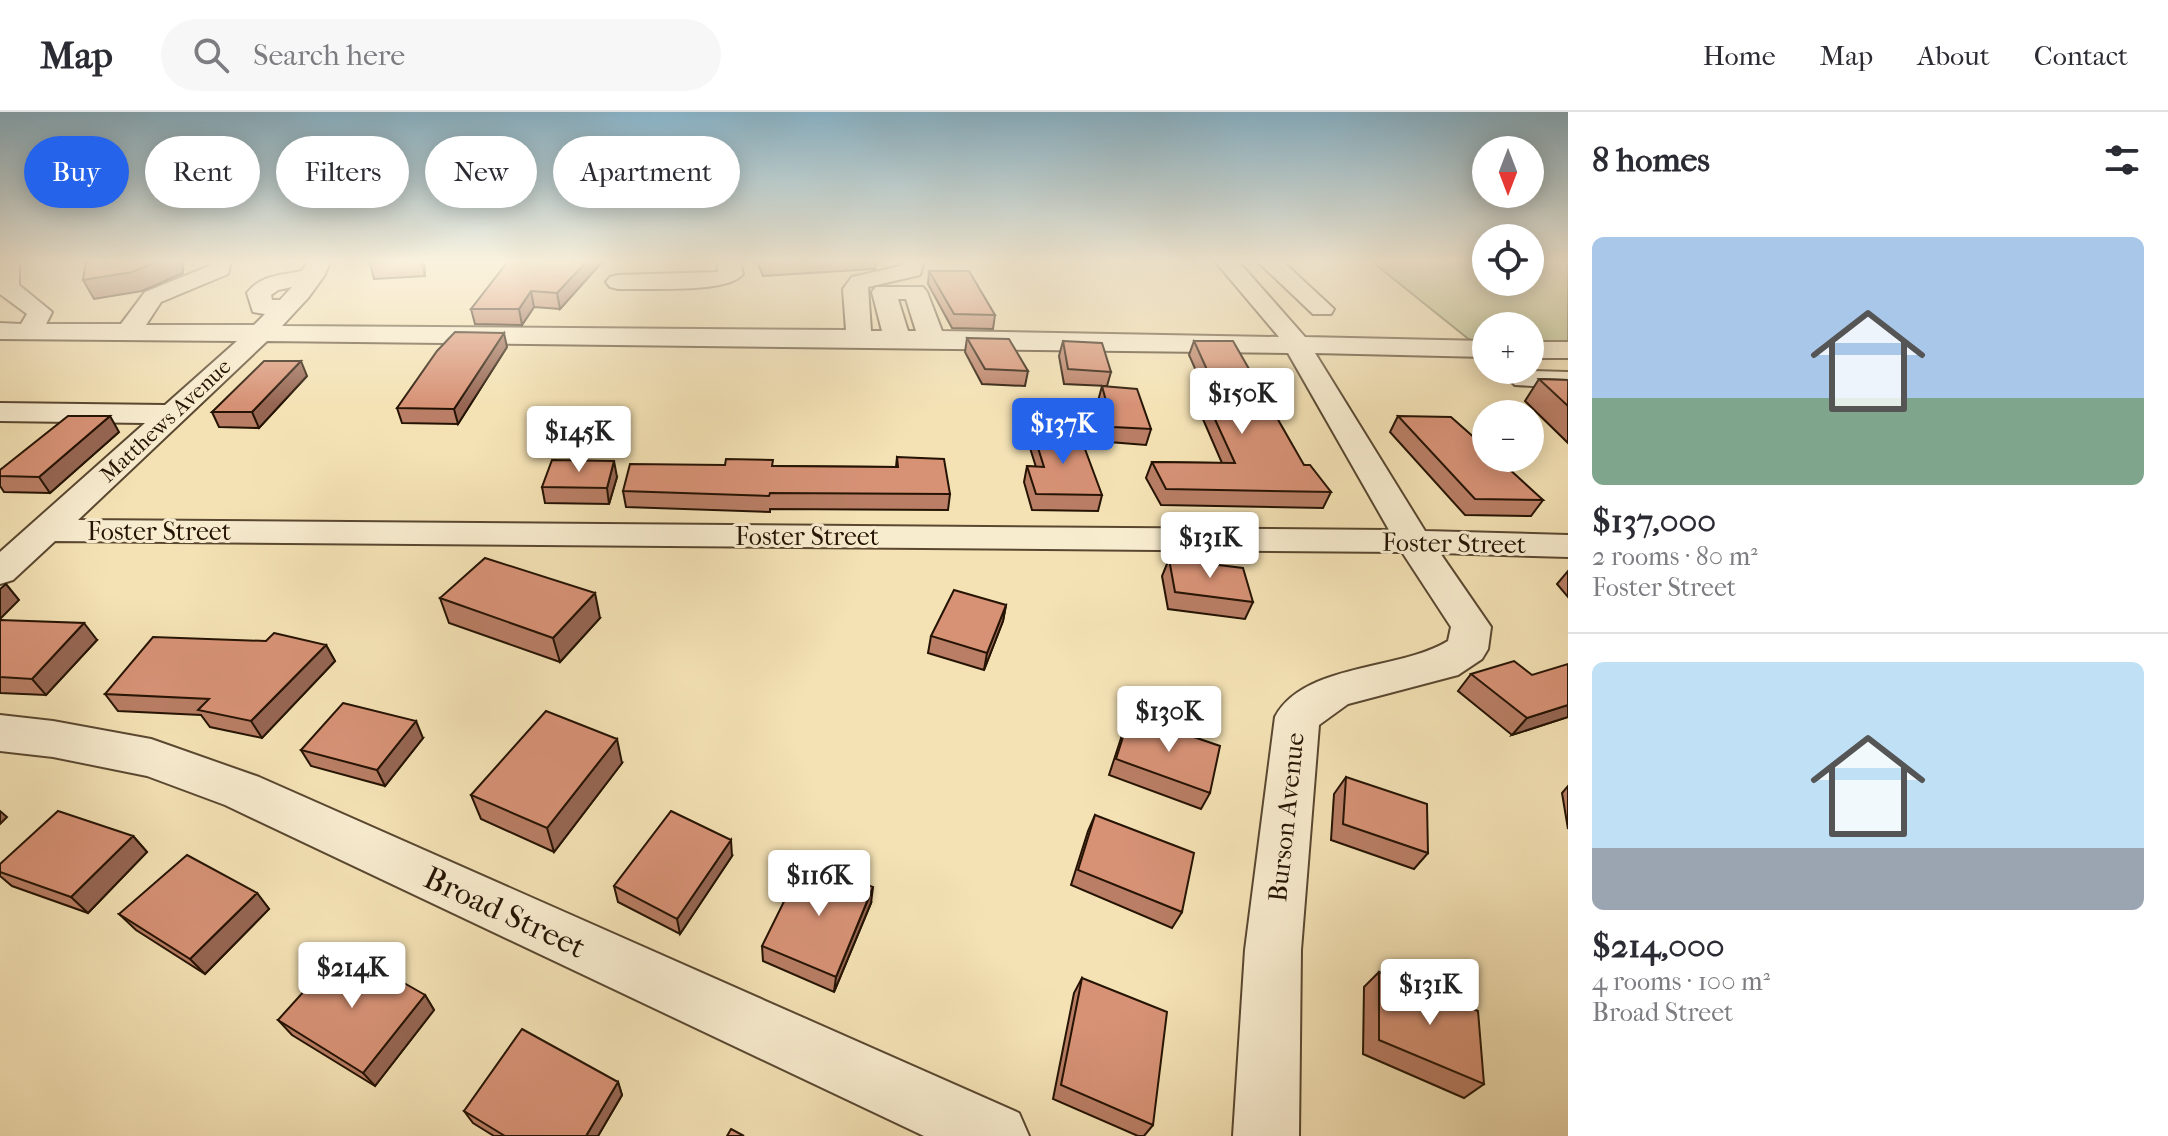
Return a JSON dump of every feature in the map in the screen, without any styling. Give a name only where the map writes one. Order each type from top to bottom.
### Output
[{"type":"street","points":[[29,331],[40,312],[34,308]]},
{"type":"street","points":[[129,331],[145,308]]},
{"type":"street","name":"Matthews Avenue","points":[[0,572],[285,308]]},
{"type":"street","points":[[605,335],[611,308]]},
{"type":"street","points":[[857,308],[859,338]]},
{"type":"street","points":[[888,308],[897,338]]},
{"type":"street","points":[[921,308],[932,339]]},
{"type":"street","name":"Burson Avenue","points":[[1266,1136],[1273,950],[1297,717],[1334,692],[1443,664],[1467,649],[1471,627],[1413,541],[1297,345],[1271,308]]},
{"type":"street","points":[[0,331],[897,338],[1472,349]]},
{"type":"street","points":[[1544,350],[1568,350]]},
{"type":"street","points":[[1544,379],[1568,380]]},
{"type":"street","points":[[0,412],[172,414]]},
{"type":"street","name":"Foster Street","points":[[45,530],[1413,541],[1568,546]]},
{"type":"street","name":"Broad Street","points":[[0,733],[53,739],[151,758],[242,791],[996,1136]]},
{"type":"green space","points":[[1430,308],[1568,308],[1568,343],[1544,343],[1544,312],[1472,312],[1472,341]]},
{"type":"building","points":[[472,308],[520,308],[519,309]]},
{"type":"building","points":[[950,308],[991,308],[995,315],[954,314]]},
{"type":"building","points":[[455,332],[504,333],[454,409],[397,408],[437,351]]},
{"type":"building","points":[[967,338],[1009,339],[1028,371],[985,369]]},
{"type":"building","points":[[1063,341],[1102,343],[1111,372],[1068,369]]},
{"type":"building","points":[[1194,341],[1233,341],[1304,465],[1310,465],[1331,492],[1166,489],[1152,462],[1235,463],[1207,402],[1222,403]]},
{"type":"building","points":[[264,361],[301,361],[252,412],[212,412]]},
{"type":"building","points":[[1544,379],[1568,380],[1568,406],[1544,384]]},
{"type":"building","points":[[1102,386],[1137,389],[1151,429],[1113,427]]},
{"type":"building","points":[[68,416],[110,416],[39,477],[0,476],[0,470]]},
{"type":"building","points":[[1398,416],[1451,417],[1472,436],[1472,472],[1512,472],[1543,500],[1475,499]]},
{"type":"building","points":[[1033,432],[1079,433],[1102,495],[1036,494],[1027,466],[1044,467]]},
{"type":"building","points":[[897,457],[944,459],[950,494],[770,493],[769,496],[623,491],[630,464],[725,465],[726,459],[773,460],[772,466],[898,467]]},
{"type":"building","points":[[552,460],[614,461],[607,488],[542,487]]},
{"type":"building","points":[[485,558],[595,593],[553,638],[440,598]]},
{"type":"building","points":[[1169,559],[1243,568],[1253,602],[1175,592]]},
{"type":"building","points":[[954,590],[1006,605],[987,653],[931,636]]},
{"type":"building","points":[[0,620],[84,623],[32,679],[0,677]]},
{"type":"building","points":[[274,633],[326,645],[251,721],[198,710],[209,699],[105,694],[153,637],[266,641]]},
{"type":"building","points":[[1514,661],[1532,675],[1568,664],[1568,705],[1527,718],[1471,674]]},
{"type":"building","points":[[343,703],[416,721],[377,770],[301,750]]},
{"type":"building","points":[[546,711],[617,739],[547,828],[471,795]]},
{"type":"building","points":[[1130,715],[1220,746],[1210,793],[1116,759]]},
{"type":"building","points":[[1346,777],[1427,804],[1428,853],[1343,824]]},
{"type":"building","points":[[58,811],[133,836],[71,897],[0,872],[0,864]]},
{"type":"building","points":[[671,811],[731,840],[677,919],[614,886]]},
{"type":"building","points":[[1095,815],[1194,853],[1182,912],[1078,870]]},
{"type":"building","points":[[187,855],[257,893],[190,959],[119,914]]},
{"type":"building","points":[[804,861],[873,887],[836,977],[762,946]]},
{"type":"building","points":[[343,948],[425,995],[363,1073],[278,1020]]},
{"type":"building","points":[[1379,972],[1478,1011],[1484,1084],[1379,1040]]},
{"type":"building","points":[[1082,978],[1167,1012],[1153,1125],[1061,1085]]},
{"type":"building","points":[[522,1029],[618,1082],[586,1136],[505,1136],[464,1111]]},
{"type":"building","points":[[731,1129],[744,1136],[727,1136]]}]
